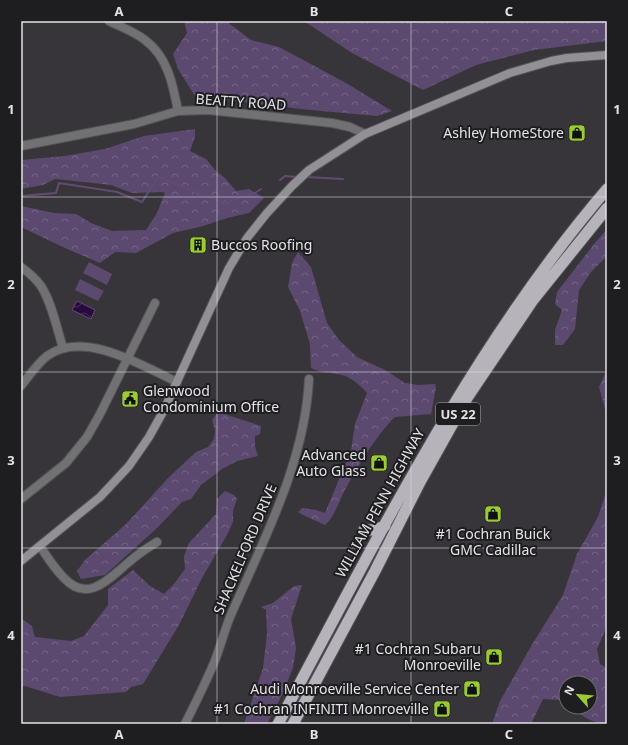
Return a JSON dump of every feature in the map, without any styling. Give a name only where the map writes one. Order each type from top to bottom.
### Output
[{"type":"highway","name":"WILLIAM PENN HIGHWAY","points":[[278,724],[439,427],[481,360],[549,263],[607,189]]},
{"type":"highway","name":"WILLIAM PENN HIGHWAY","points":[[293,724],[372,578],[427,471],[468,398],[533,300],[607,208]]},
{"type":"highway","points":[[372,549],[369,537],[364,530],[374,530],[385,526]]},
{"type":"main road","points":[[21,560],[100,497],[129,466],[149,437],[164,410],[229,268],[247,238],[267,213],[309,170],[365,134],[382,125],[524,68],[551,60],[607,56]]},
{"type":"street","points":[[109,21],[145,40],[156,50],[166,65],[172,82],[178,111]]},
{"type":"street","name":"BEATTY ROAD","points":[[21,146],[134,124],[178,111],[208,110],[332,123],[350,127],[365,134]]},
{"type":"street","points":[[21,267],[42,287],[63,348]]},
{"type":"street","points":[[21,499],[66,463],[87,437],[100,414],[154,303]]},
{"type":"street","points":[[21,386],[35,368],[48,356],[63,348],[88,346],[106,350],[177,382]]},
{"type":"street","name":"SHACKELFORD DRIVE","points":[[185,724],[214,663],[230,619],[285,487],[298,446],[308,401],[309,379]]},
{"type":"street","points":[[40,546],[64,578],[77,588],[84,590],[93,589],[103,584],[142,551],[157,542]]},
{"type":"green space","points":[[184,21],[226,21],[251,40],[279,47],[346,83],[392,111],[377,116],[300,109],[195,96],[178,69],[173,54],[187,33]]},
{"type":"green space","points":[[304,21],[607,21],[607,41],[534,50],[476,65],[423,90],[352,53]]},
{"type":"green space","points":[[195,129],[195,137],[190,151],[206,159],[236,191],[249,189],[264,198],[249,213],[173,233],[136,253],[115,252],[100,263],[21,227],[21,206],[54,213],[76,214],[91,223],[112,231],[146,230],[157,213],[165,193],[132,193],[111,185],[55,179],[43,185],[21,189],[21,160],[65,156],[105,149],[144,136]]},
{"type":"green space","points":[[607,229],[607,256],[591,272],[579,290],[575,329],[563,345],[555,345],[555,330],[562,310],[555,304],[557,292]]},
{"type":"green space","points":[[298,252],[311,267],[327,323],[339,340],[357,357],[385,370],[405,383],[418,385],[435,384],[436,388],[431,414],[395,417],[380,434],[359,465],[333,515],[325,525],[298,512],[303,508],[325,513],[351,451],[355,424],[367,393],[356,382],[345,376],[311,368],[310,344],[300,311],[288,287],[292,263]]},
{"type":"green space","points":[[89,262],[112,274],[107,285],[83,273]]},
{"type":"green space","points":[[80,279],[104,291],[98,301],[75,290]]},
{"type":"green space","points":[[607,369],[607,416],[599,387]]},
{"type":"green space","points":[[218,412],[261,426],[260,434],[255,436],[255,447],[258,456],[237,461],[222,469],[201,485],[191,499],[182,502],[157,528],[105,575],[81,579],[77,571],[85,560],[125,525],[169,477],[196,452],[208,447],[214,439],[215,430],[212,420]]},
{"type":"green space","points":[[607,489],[607,626],[597,649],[600,664],[607,668],[607,724],[592,721],[582,715],[598,715],[598,675],[558,675],[558,700],[543,699],[531,724],[492,724],[500,701],[533,643],[563,595],[577,554],[598,517]]},
{"type":"green space","points":[[225,491],[234,495],[237,499],[233,510],[233,522],[202,578],[179,625],[143,684],[131,687],[126,692],[60,697],[25,686],[21,687],[21,618],[32,626],[35,637],[71,641],[84,636],[108,605],[108,589],[133,570],[150,586],[164,594],[174,584],[185,569],[184,556],[189,543],[216,514],[217,499]]},
{"type":"green space","points":[[302,585],[291,619],[296,648],[293,668],[282,695],[267,724],[244,724],[263,668],[267,634],[266,610],[261,607],[273,603],[294,586]]},
{"type":"water","points":[[77,301],[95,310],[91,319],[72,310]]},
{"type":"waterway","points":[[280,180],[285,176],[297,177]]},
{"type":"waterway","points":[[21,196],[56,193],[59,183],[117,192],[142,202],[158,177],[224,203],[255,193],[261,189]]},
{"type":"waterway","points":[[306,177],[343,179]]},
{"type":"place","name":"Ashley HomeStore","points":[[577,133]]},
{"type":"place","name":"Buccos Roofing","points":[[198,245]]},
{"type":"place","name":"Glenwood Condominium Office","points":[[130,399]]},
{"type":"place","name":"Advanced Auto Glass","points":[[379,463]]},
{"type":"place","name":"#1 Cochran Buick GMC Cadillac","points":[[493,514]]},
{"type":"place","name":"#1 Cochran Subaru Monroeville","points":[[494,657]]},
{"type":"place","name":"Audi Monroeville Service Center","points":[[472,689]]},
{"type":"place","name":"#1 Cochran INFINITI Monroeville","points":[[442,709]]}]
